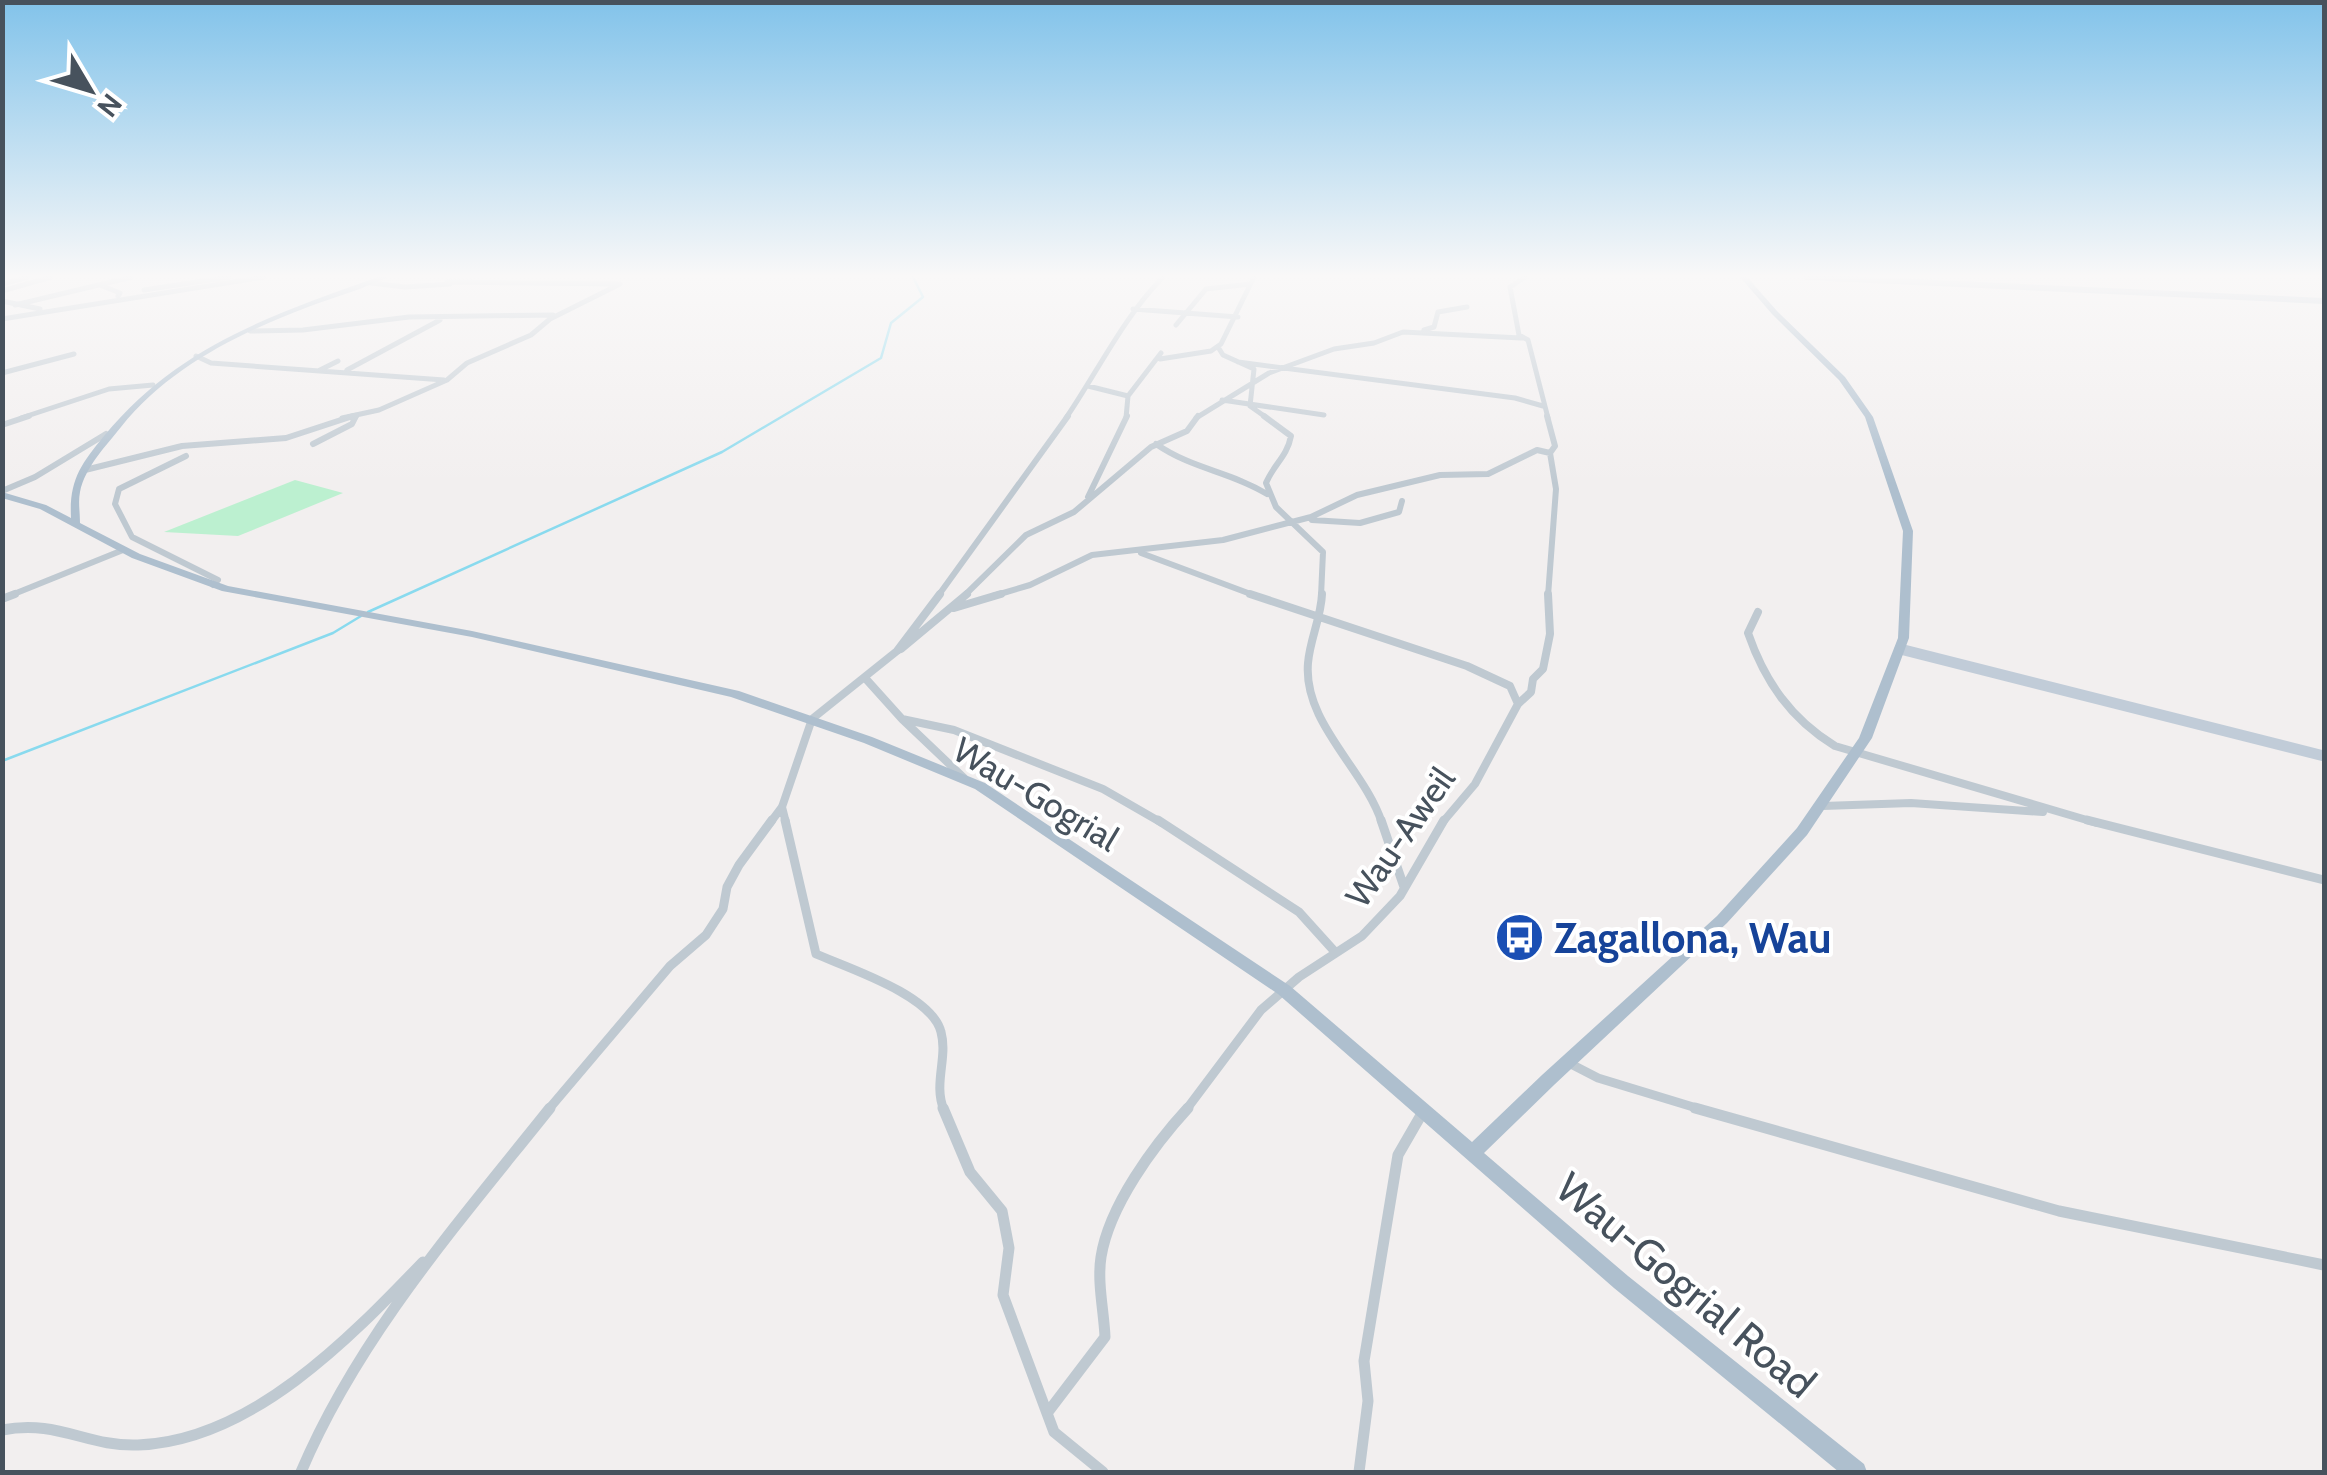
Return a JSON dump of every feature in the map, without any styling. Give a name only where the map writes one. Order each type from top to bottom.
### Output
[{"type":"main road","points":[[75,524],[74,495],[106,434],[153,385],[218,346]]},
{"type":"main road","points":[[1470,1154],[1765,880],[1823,806],[1873,721],[1900,649],[1913,569],[1902,492],[1866,412],[1809,346]]},
{"type":"main road","points":[[2,493],[43,507],[123,550],[214,585]]},
{"type":"main road","name":"Wau-Gogrial","points":[[214,585],[369,613],[674,678],[812,719],[964,779],[1284,990],[1470,1154]]},
{"type":"main road","name":"Wau-Gogrial Road","points":[[1470,1154],[1856,1472]]},
{"type":"street","points":[[343,371],[390,346]]},
{"type":"street","points":[[84,470],[182,446],[286,438],[357,416],[446,380],[468,363],[507,346]]},
{"type":"street","points":[[898,651],[1030,474],[1111,346]]},
{"type":"street","points":[[302,1472],[328,1406],[440,1245],[600,1046],[670,966],[706,936],[723,910],[727,887],[739,865],[782,806],[812,719],[946,611],[1026,535],[1063,518],[1156,444],[1187,431],[1197,417],[1254,380],[1334,349],[1355,346]]},
{"type":"street","name":"Wau-Aweil","points":[[1048,1412],[1105,1338],[1101,1258],[1132,1180],[1154,1145],[1206,1088],[1261,1010],[1374,924],[1404,888],[1452,806],[1474,784],[1518,704],[1544,669],[1550,634],[1551,588],[1547,583],[1553,570],[1556,489],[1550,453],[1555,446],[1526,346]]},
{"type":"street","points":[[1156,360],[1218,347],[1254,369],[1250,406]]},
{"type":"street","points":[[1086,501],[1126,423],[1128,396],[1161,353]]},
{"type":"street","points":[[2,373],[74,354]]},
{"type":"street","points":[[196,356],[211,363],[446,380]]},
{"type":"street","points":[[320,370],[338,361]]},
{"type":"street","points":[[1238,362],[1542,401]]},
{"type":"street","points":[[2,425],[109,389],[153,385]]},
{"type":"street","points":[[1088,386],[1128,396]]},
{"type":"street","points":[[1222,400],[1324,415]]},
{"type":"street","points":[[1250,406],[1291,436],[1292,448],[1274,466],[1267,494]]},
{"type":"street","points":[[313,444],[352,424],[357,416]]},
{"type":"street","points":[[2,493],[106,434]]},
{"type":"street","points":[[1156,444],[1188,465],[1244,480],[1267,494],[1272,506],[1296,520],[1323,552],[1319,618],[1308,664],[1315,713],[1376,804],[1404,888]]},
{"type":"street","points":[[946,611],[1030,585],[1092,554],[1223,540],[1296,520],[1357,495],[1440,476],[1488,474],[1536,450],[1550,453]]},
{"type":"street","points":[[186,456],[119,489],[115,504],[132,536],[218,580],[214,585]]},
{"type":"street","points":[[1097,479],[1126,467]]},
{"type":"street","points":[[1296,520],[1368,522],[1398,512],[1402,501]]},
{"type":"street","points":[[2,599],[123,550]]},
{"type":"street","points":[[1132,552],[1494,677],[1510,686],[1518,704]]},
{"type":"street","points":[[1758,612],[1748,633],[1767,684],[1802,726],[1855,753],[2063,814],[2324,880]]},
{"type":"street","points":[[1900,649],[2324,756]]},
{"type":"street","points":[[866,678],[964,779]]},
{"type":"street","points":[[902,719],[954,730],[1103,789],[1207,848],[1284,900],[1336,953]]},
{"type":"street","points":[[1823,806],[1911,803],[2063,814]]},
{"type":"street","points":[[782,806],[783,826],[816,954],[878,980],[927,1009],[941,1032],[938,1096],[970,1172],[1002,1212],[1009,1248],[1003,1295],[1054,1432],[1102,1472]]},
{"type":"street","points":[[1566,1062],[1598,1078],[1883,1164],[2059,1212],[2324,1265]]},
{"type":"street","points":[[1359,1472],[1368,1401],[1364,1361],[1391,1192],[1398,1156],[1424,1110]]},
{"type":"street","points":[[2,1430],[38,1424],[95,1442],[140,1445],[183,1440],[226,1421],[285,1382],[343,1337],[440,1245]]},
{"type":"green space","points":[[295,480],[343,493],[238,536],[164,532]]},
{"type":"waterway","points":[[368,612],[722,452],[881,358],[884,346]]},
{"type":"waterway","points":[[2,761],[333,633],[361,616]]},
{"type":"place","name":"Zagallona, Wau","points":[[1519,938]]}]
